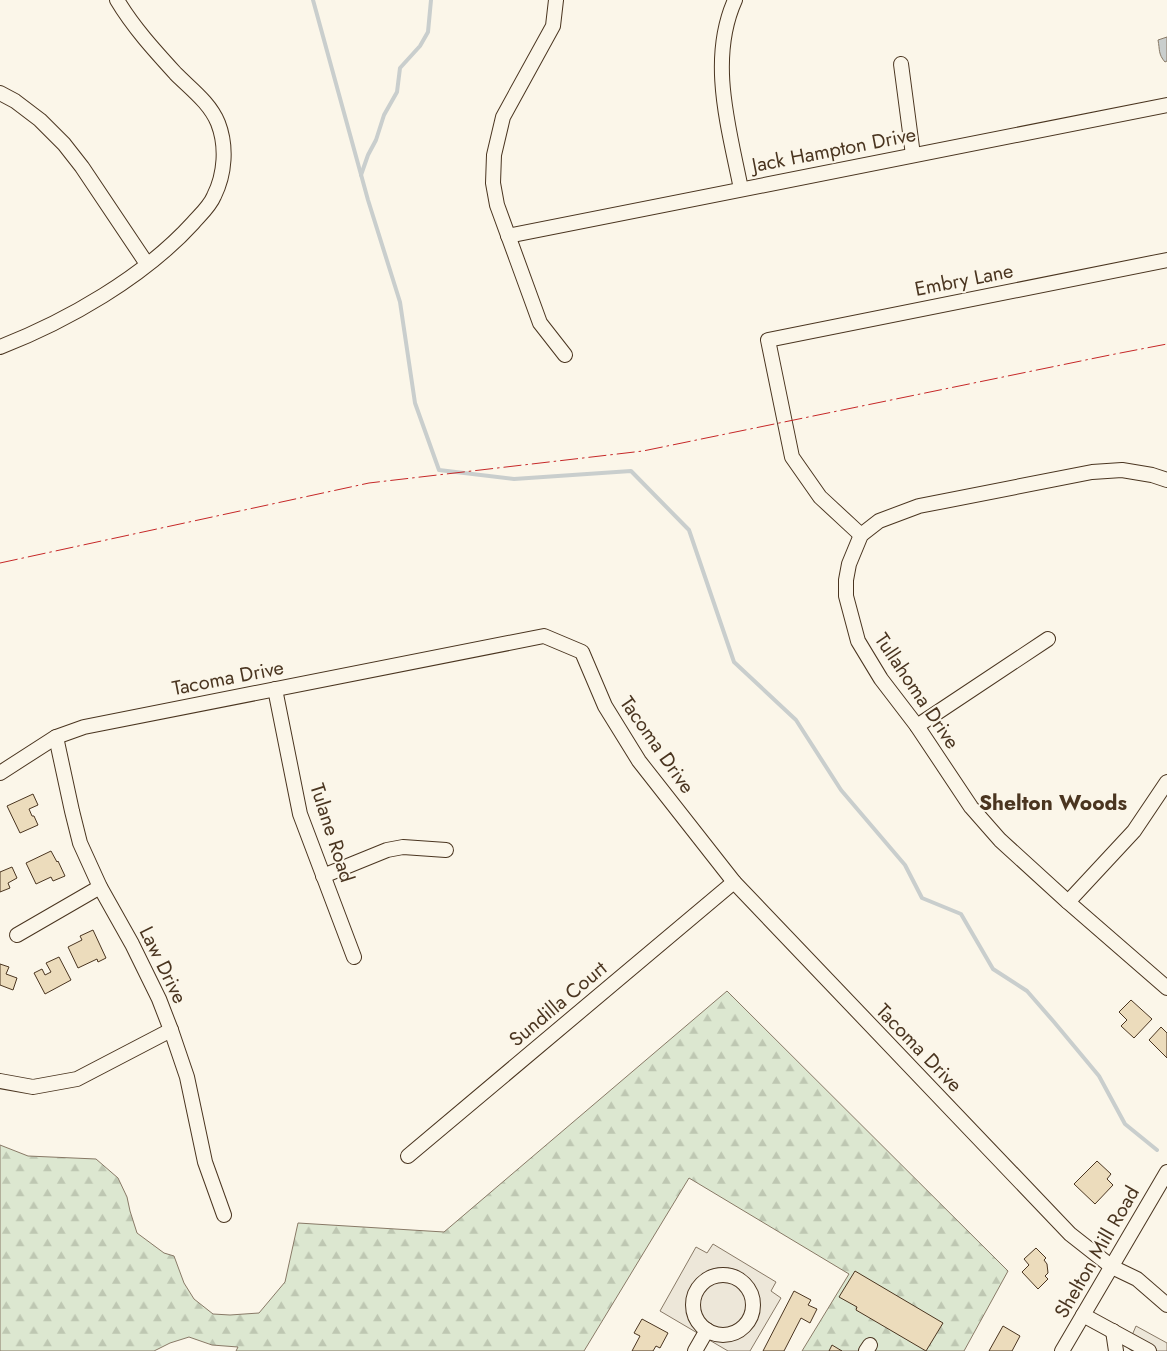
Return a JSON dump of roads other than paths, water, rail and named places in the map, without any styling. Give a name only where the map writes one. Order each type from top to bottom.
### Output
[{"type":"street","points":[[0,347],[47,327],[111,290],[147,264],[183,234],[214,198],[219,186],[224,161],[224,150],[217,122],[210,108],[159,55],[125,14],[117,0]]},
{"type":"street","points":[[556,0],[553,26],[503,117],[494,155],[493,183],[497,205],[540,322],[565,355]]},
{"type":"street","points":[[735,0],[729,13],[722,55],[723,99],[741,189]]},
{"type":"street","points":[[901,64],[912,155]]},
{"type":"street","points":[[0,93],[15,101],[40,120],[64,144],[82,167],[147,264]]},
{"type":"street","name":"Jack Hampton Drive","points":[[508,236],[1167,104]]},
{"type":"street","name":"Embry Lane","points":[[861,535],[820,497],[792,457],[768,340],[1167,260]]},
{"type":"street","points":[[861,535],[879,521],[920,506],[1084,474],[1122,470],[1152,475],[1167,480]]},
{"type":"street","name":"Tullahoma Drive","points":[[861,535],[849,564],[846,596],[858,641],[881,679],[918,726],[970,807],[1000,840],[1167,988]]},
{"type":"street","name":"Tacoma Drive","points":[[0,773],[56,738],[84,727],[544,636],[582,652],[605,706],[639,761],[734,882],[1070,1234],[1112,1266],[1137,1279],[1167,1306]]},
{"type":"street","points":[[918,726],[1048,639]]},
{"type":"street","name":"Tulane Road","points":[[274,689],[300,814],[354,957]]},
{"type":"street","name":"Law Drive","points":[[56,738],[80,843],[100,887],[132,944],[159,998],[187,1077],[205,1162],[224,1215]]},
{"type":"street","points":[[1068,902],[1134,831],[1167,782]]},
{"type":"street","points":[[324,876],[387,850],[403,847],[446,850]]},
{"type":"street","name":"Sundilla Court","points":[[408,1156],[734,882]]},
{"type":"street","points":[[18,935],[100,887]]},
{"type":"street","points":[[0,1081],[33,1087],[77,1079],[171,1030]]},
{"type":"street","name":"Shelton Mill Road","points":[[1062,1351],[1167,1172]]},
{"type":"street","points":[[721,1275],[739,1280],[751,1296],[750,1316],[745,1325],[737,1331],[727,1334],[717,1334],[707,1330],[695,1316],[693,1307],[697,1289],[712,1277],[721,1275]]},
{"type":"street","points":[[1083,1315],[1148,1351]]},
{"type":"street","points":[[695,1351],[707,1330]]},
{"type":"street","points":[[1113,1331],[1116,1351]]},
{"type":"waterway","points":[[313,0],[368,200],[400,302],[415,403],[439,470],[514,479],[631,471],[689,530],[734,662],[796,720],[841,790],[905,865],[922,898],[961,914],[993,969],[1027,991],[1099,1076],[1125,1124],[1157,1150]]},
{"type":"waterway","points":[[361,175],[384,115],[397,92],[400,68],[420,46],[428,32],[431,0]]},
{"type":"district","name":"Shelton Woods","points":[[1053,803]]}]
